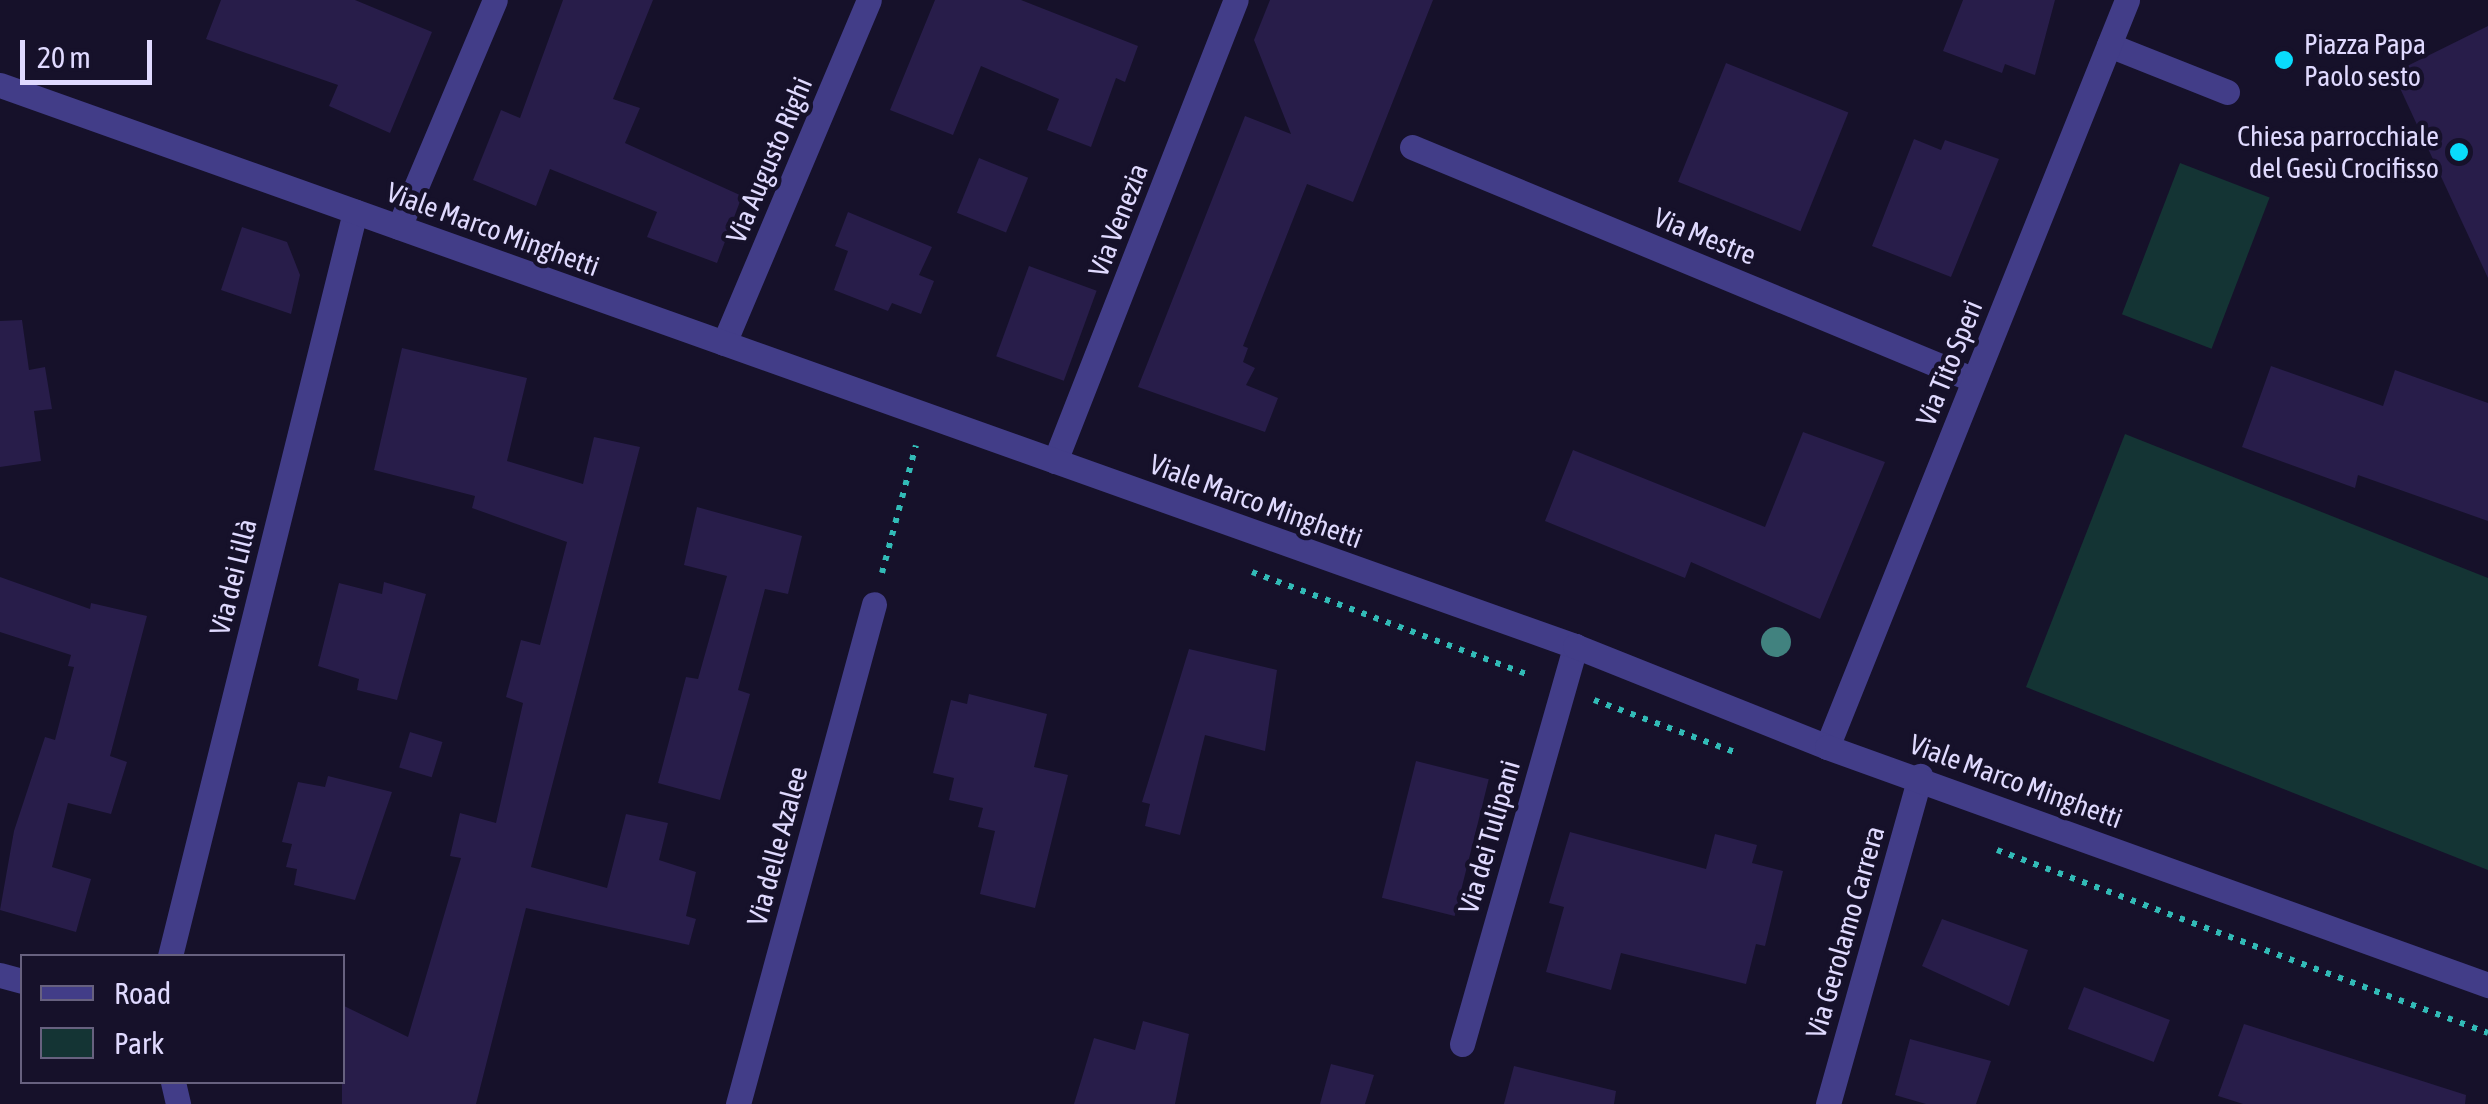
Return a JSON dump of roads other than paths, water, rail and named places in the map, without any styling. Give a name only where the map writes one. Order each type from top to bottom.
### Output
[{"type":"street","points":[[399,227],[495,0]]},
{"type":"street","name":"Via Augusto Righi","points":[[724,343],[869,0]]},
{"type":"street","name":"Via Venezia","points":[[1055,462],[1236,0]]},
{"type":"street","name":"Via Tito Speri","points":[[1827,748],[2126,0]]},
{"type":"street","points":[[2108,45],[2227,92]]},
{"type":"street","name":"Viale Marco Minghetti","points":[[0,85],[1574,646],[1827,748],[1920,776],[2488,985]]},
{"type":"street","name":"Via Mestre","points":[[1412,147],[1974,380]]},
{"type":"street","name":"Via dei Lillà","points":[[170,954],[354,212]]},
{"type":"street","name":"Via delle Azalee","points":[[738,1104],[874,604]]},
{"type":"street","name":"Via dei Tulipani","points":[[1462,1044],[1574,646]]},
{"type":"street","name":"Via Gerolamo Carrera","points":[[1828,1104],[1920,776]]},
{"type":"place","name":"Piazza Papa Paolo sesto","points":[[2284,60]]},
{"type":"place","name":"Chiesa parrocchiale del Gesù Crocifisso","points":[[2459,152]]}]
